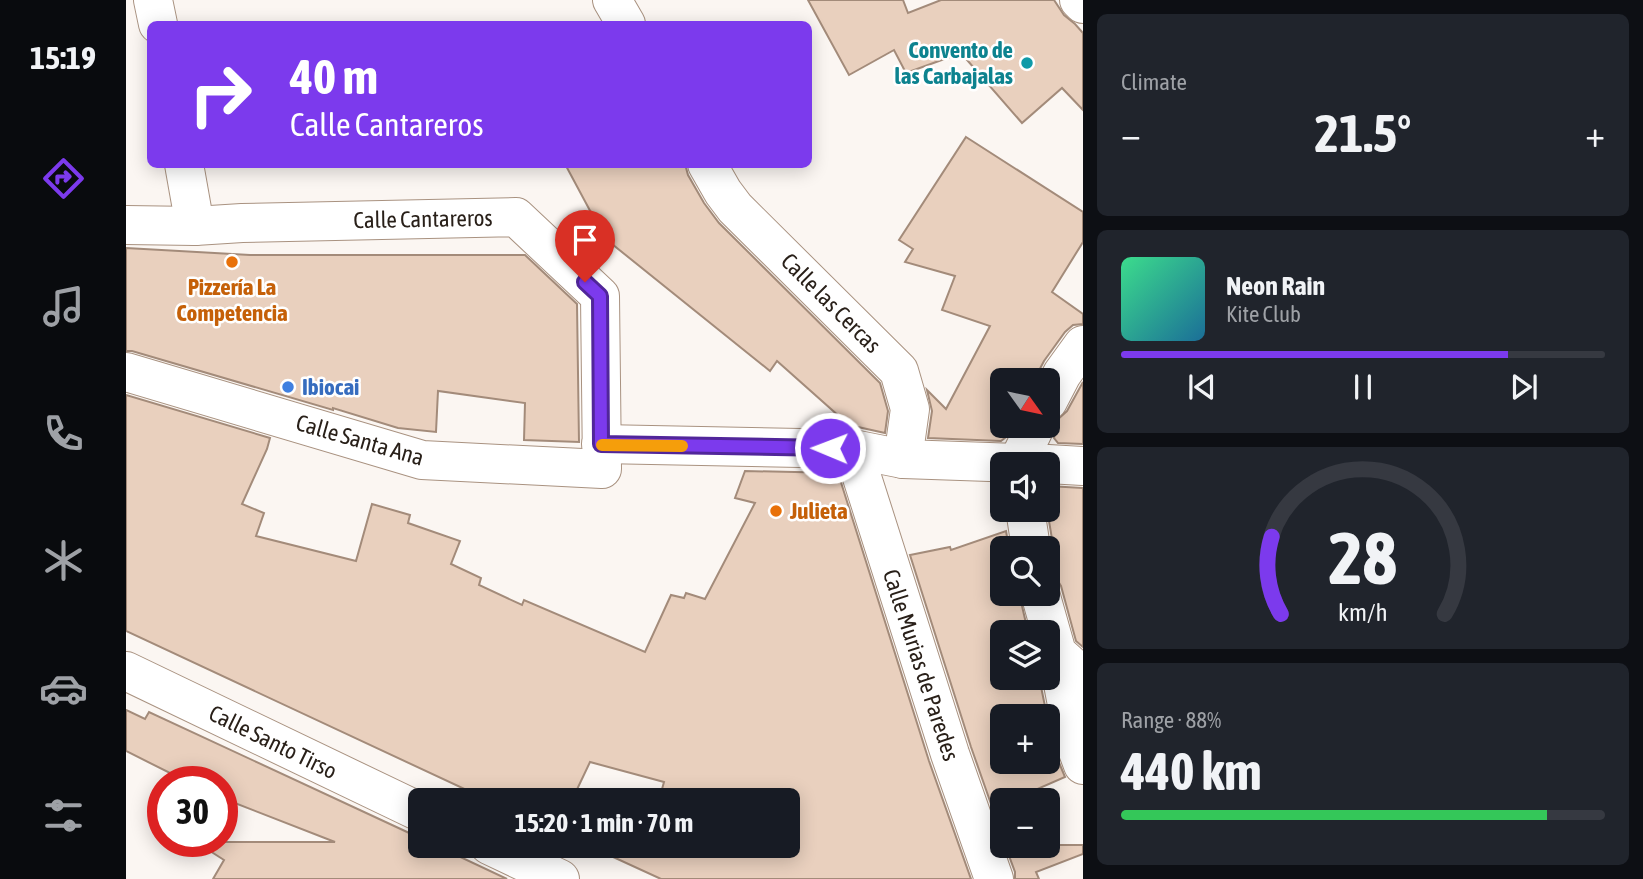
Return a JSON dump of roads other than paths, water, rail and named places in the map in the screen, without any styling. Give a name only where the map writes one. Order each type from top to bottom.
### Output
[{"type":"street","points":[[153,0],[157,21]]},
{"type":"street","points":[[612,0],[624,21]]},
{"type":"street","points":[[1079,0],[1083,4]]},
{"type":"street","points":[[185,168],[195,226]]},
{"type":"street","name":"Calle las Cercas","points":[[709,168],[736,208],[899,371],[910,409],[903,459]]},
{"type":"street","name":"Calle Cantareros","points":[[126,225],[195,226],[516,218],[600,296],[601,457]]},
{"type":"street","points":[[1060,378],[1083,345]]},
{"type":"street","name":"Calle Santa Ana","points":[[126,372],[422,460],[853,449],[903,459],[990,462]]},
{"type":"street","name":"Calle Murias de Paredes","points":[[853,449],[950,754],[994,879]]},
{"type":"street","name":"Calle Santa Ana","points":[[1060,465],[1083,466]]},
{"type":"street","points":[[1045,606],[1070,665],[1074,741],[1083,765]]},
{"type":"street","name":"Calle Santo Tirso","points":[[126,671],[408,806]]},
{"type":"street","points":[[516,858],[560,879]]},
{"type":"place","name":"Convento de las Carbajalas","points":[[1027,63]]},
{"type":"place","name":"Pizzería La Competencia","points":[[232,262]]},
{"type":"place","name":"Ibiocai","points":[[288,387]]},
{"type":"place","name":"Julieta","points":[[776,511]]}]
